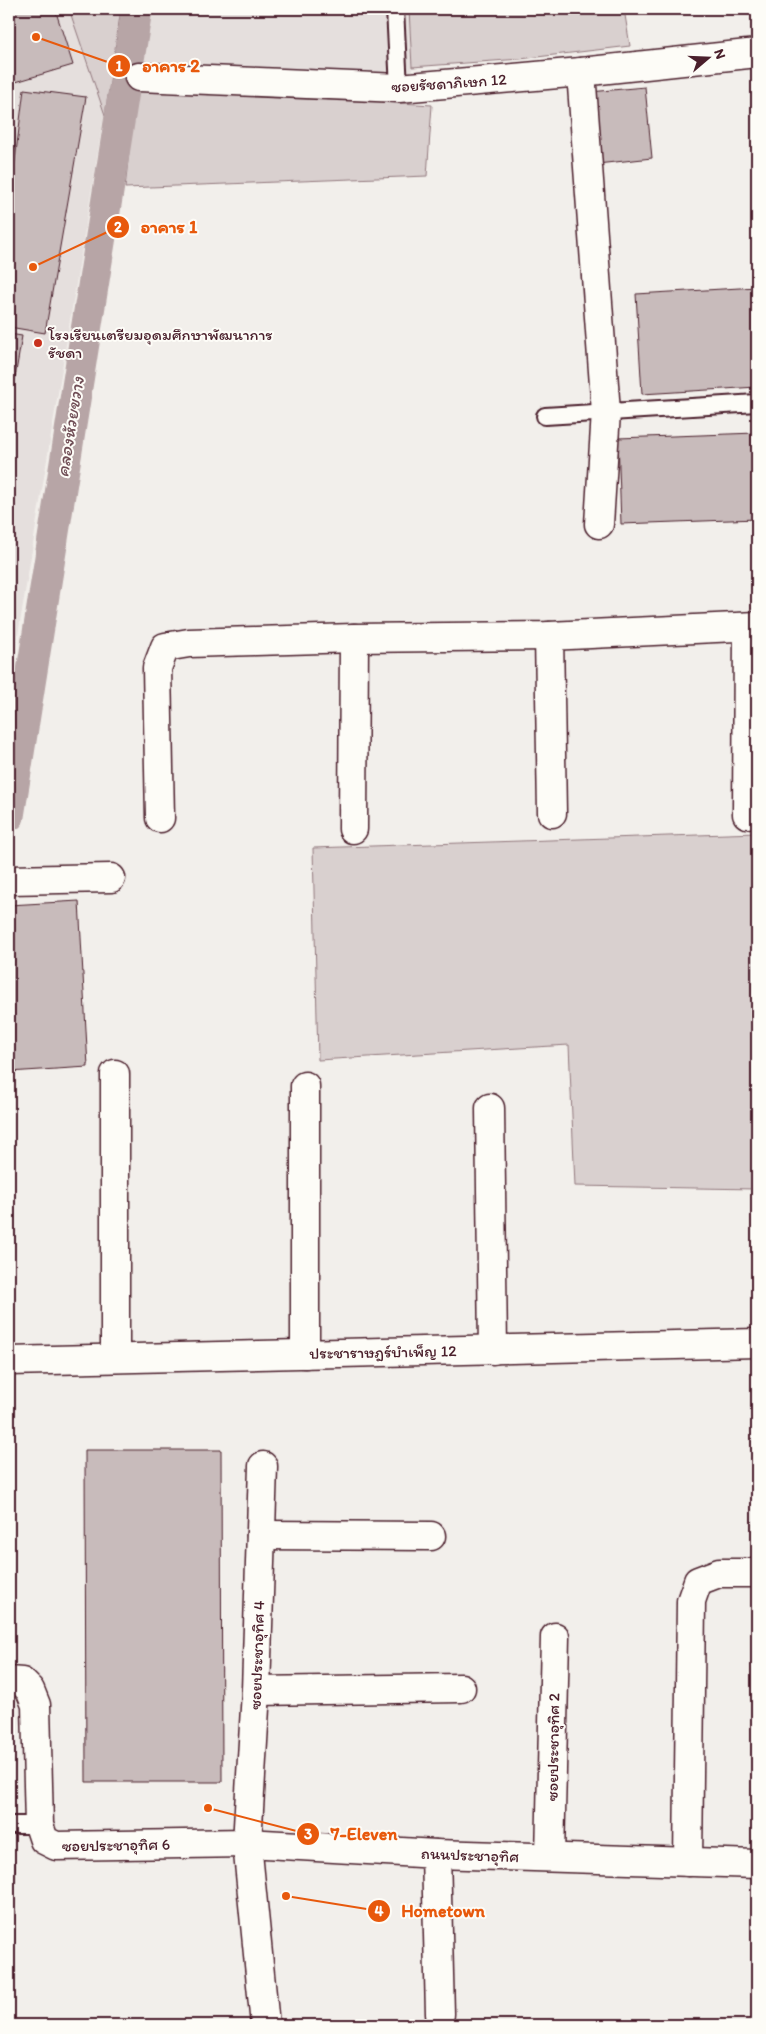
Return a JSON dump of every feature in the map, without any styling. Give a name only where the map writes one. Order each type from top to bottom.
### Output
[{"type":"street","name":"ซอยรัชดาภิเษก 12","points":[[139,77],[399,88],[581,72],[757,53]]},
{"type":"street","points":[[581,72],[606,412],[599,524]]},
{"type":"street","points":[[160,818],[157,668],[165,647],[189,643],[354,638],[549,636],[753,627],[747,814]]},
{"type":"street","points":[[549,636],[552,814]]},
{"type":"street","points":[[353,829],[354,638]]},
{"type":"street","points":[[9,880],[111,878]]},
{"type":"street","points":[[115,1358],[116,1074]]},
{"type":"street","points":[[305,1354],[306,1086]]},
{"type":"street","points":[[490,1108],[494,1350]]},
{"type":"street","name":"ประชาราษฎร์บำเพ็ญ 12","points":[[9,1361],[757,1343]]},
{"type":"street","name":"ซอยประชาอุทิศ 4","points":[[247,1843],[256,1691],[263,1466]]},
{"type":"street","points":[[261,1535],[431,1536]]},
{"type":"street","points":[[688,1862],[691,1601],[698,1581],[719,1574],[757,1573]]},
{"type":"street","name":"ซอยประชาอุทิศ 2","points":[[550,1858],[555,1637]]},
{"type":"street","points":[[9,1681],[22,1682],[30,1690],[36,1705],[40,1825]]},
{"type":"street","points":[[256,1691],[460,1688]]},
{"type":"street","name":"ซอยประชาอุทิศ 6","points":[[40,1825],[44,1840],[56,1846],[247,1843]]},
{"type":"street","points":[[247,1843],[264,2025]]},
{"type":"street","name":"ถนนประชาอุทิศ","points":[[247,1843],[436,1854],[757,1864]]},
{"type":"street","points":[[436,1854],[440,2014]]},
{"type":"lane","points":[[395,9],[399,88]]},
{"type":"lane","points":[[545,416],[757,403]]},
{"type":"lane","points":[[9,1825],[40,1825]]},
{"type":"shaded area","name":"โรงเรียนเตรียมอุดมศึกษาพัฒนาการ รัชดา","points":[[9,9],[409,9],[413,103],[109,85],[9,689]]},
{"type":"shaded area","points":[[69,9],[121,9],[105,115]]},
{"type":"shaded area","points":[[409,9],[624,9],[630,46],[520,59],[412,67]]},
{"type":"shaded area","points":[[136,86],[432,105],[427,176],[125,188]]},
{"type":"shaded area","points":[[757,833],[757,1189],[575,1186],[569,1045],[318,1060],[313,848]]},
{"type":"building","points":[[9,9],[55,9],[73,65],[9,84]]},
{"type":"building","points":[[645,87],[652,158],[597,164],[590,92]]},
{"type":"building","points":[[24,89],[86,97],[45,333],[9,327],[9,208]]},
{"type":"building","points":[[757,287],[757,387],[642,394],[636,294]]},
{"type":"building","points":[[9,334],[22,336],[9,414]]},
{"type":"building","points":[[756,433],[757,519],[621,524],[618,438]]},
{"type":"building","points":[[79,901],[88,1067],[9,1072],[9,905]]},
{"type":"building","points":[[85,1450],[221,1450],[222,1782],[86,1782]]},
{"type":"building","points":[[9,1862],[15,1862],[14,1958],[9,1958]]},
{"type":"waterway","name":"คลองห้วยขวาง","points":[[9,816],[137,9]]},
{"type":"place","name":"อาคาร 2","points":[[36,37]]},
{"type":"place","name":"อาคาร 1","points":[[33,267]]},
{"type":"place","name":"โรงเรียนเตรียมอุดมศึกษาพัฒนาการ รัชดา","points":[[38,343]]},
{"type":"place","name":"7-Eleven","points":[[208,1808]]},
{"type":"place","name":"Hometown","points":[[286,1896]]}]
